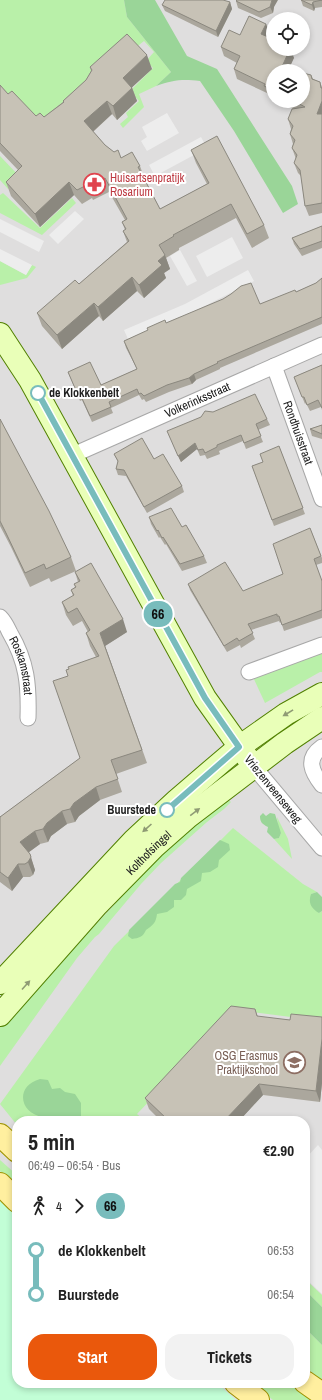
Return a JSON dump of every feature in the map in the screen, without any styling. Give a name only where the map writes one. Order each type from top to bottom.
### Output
[{"type":"main road","name":"Vriezenveenseweg","points":[[0,334],[30,380],[73,455],[205,698],[254,767]]},
{"type":"main road","name":"Kolthofsingel","points":[[0,983],[134,840],[239,747],[286,714],[322,694]]},
{"type":"main road","name":"Kolthofsingel","points":[[0,1015],[97,905],[154,847],[188,817],[284,743],[322,718]]},
{"type":"main road","points":[[0,1135],[12,1146]]},
{"type":"main road","points":[[0,1184],[12,1196]]},
{"type":"main road","points":[[310,1386],[322,1394]]},
{"type":"main road","points":[[242,1388],[258,1400]]},
{"type":"street","name":"Volkerinksstraat","points":[[73,455],[322,345]]},
{"type":"street","name":"Rondhuisstraat","points":[[274,366],[322,499]]},
{"type":"street","name":"Roskamstraat","points":[[0,617],[16,642],[26,672],[29,694],[28,718]]},
{"type":"street","points":[[249,672],[322,645]]},
{"type":"street","points":[[322,747],[316,751],[312,759],[313,772],[322,785]]},
{"type":"street","name":"Vriezenveenseweg","points":[[254,767],[322,848]]},
{"type":"shaded area","points":[[0,0],[322,0],[322,1400],[0,1400]]},
{"type":"shaded area","points":[[167,113],[179,133],[147,151],[141,141],[147,137],[142,127]]},
{"type":"shaded area","points":[[201,137],[207,148],[155,176],[149,165]]},
{"type":"shaded area","points":[[75,211],[84,219],[58,244],[49,235]]},
{"type":"shaded area","points":[[0,219],[44,241],[39,252],[0,232]]},
{"type":"shaded area","points":[[232,237],[243,258],[207,277],[196,256]]},
{"type":"shaded area","points":[[0,249],[32,265],[26,275],[0,261]]},
{"type":"shaded area","points":[[180,250],[197,281],[187,286],[170,256]]},
{"type":"shaded area","points":[[248,270],[254,281],[189,314],[128,339],[124,330],[185,304]]},
{"type":"shaded area","points":[[318,1145],[322,1150],[322,1294],[310,1283],[310,1154]]},
{"type":"green space","points":[[0,0],[124,0],[127,17],[171,72],[156,86],[139,94],[144,107],[123,128],[120,124],[128,117],[126,113],[139,101],[130,91],[153,68],[146,61],[154,52],[144,41],[41,124],[14,103],[0,88]]},
{"type":"green space","points":[[124,0],[155,0],[187,56],[217,69],[292,186],[298,204],[283,213],[234,131],[200,81],[178,80],[156,86],[171,72],[127,17]]},
{"type":"green space","points":[[0,156],[21,178],[8,189],[0,180]]},
{"type":"green space","points":[[3,193],[40,228],[72,198],[76,203],[42,235],[0,213],[0,195]]},
{"type":"green space","points":[[0,261],[26,275],[32,265],[36,267],[27,278],[0,285]]},
{"type":"green space","points":[[322,653],[322,672],[265,703],[253,677]]},
{"type":"green space","points":[[225,797],[231,802],[161,863],[77,958],[0,1066],[0,1024],[63,951],[82,939],[115,904],[118,893]]},
{"type":"green space","points":[[263,813],[266,816],[270,813],[275,814],[281,833],[279,838],[274,839],[267,832],[268,827],[260,820],[260,816]]},
{"type":"green space","points":[[277,817],[288,839],[292,859],[274,839],[279,838],[281,833],[278,827]]},
{"type":"green space","points":[[233,828],[303,884],[317,892],[311,894],[319,913],[322,911],[322,1021],[236,1010],[137,1114],[139,1116],[12,1116],[12,1119],[0,1104],[114,946]]},
{"type":"green space","points":[[220,840],[229,844],[230,850],[219,860],[218,867],[210,872],[202,873],[201,881],[187,889],[186,895],[181,900],[174,900],[174,907],[167,912],[157,914],[154,924],[146,930],[142,936],[132,939],[128,936],[129,930],[175,884],[180,882],[181,878]]},
{"type":"green space","points":[[317,892],[322,897],[322,911],[319,913],[310,903],[311,894]]},
{"type":"green space","points":[[40,1079],[48,1080],[52,1089],[60,1088],[65,1092],[75,1094],[81,1103],[81,1116],[35,1115],[25,1105],[23,1099],[27,1087],[32,1082]]},
{"type":"green space","points":[[0,1160],[12,1171],[12,1182],[0,1171]]},
{"type":"green space","points":[[0,1192],[12,1204],[12,1388],[223,1388],[236,1400],[0,1400]]},
{"type":"green space","points":[[310,1284],[322,1295],[322,1307],[310,1295]]},
{"type":"green space","points":[[310,1295],[322,1307],[322,1345],[310,1333]]},
{"type":"green space","points":[[310,1333],[322,1345],[322,1380],[310,1371]]},
{"type":"green space","points":[[257,1388],[298,1388],[314,1400],[273,1400]]},
{"type":"building","points":[[165,0],[223,0],[230,2],[216,31],[162,5]]},
{"type":"building","points":[[272,0],[270,7],[259,12],[236,1]]},
{"type":"building","points":[[301,0],[322,0],[313,2],[312,5]]},
{"type":"building","points":[[249,16],[266,24],[261,34],[266,36],[266,56],[287,56],[283,64],[266,64],[266,87],[264,86],[265,84],[234,69],[240,56],[221,47],[229,30],[240,35]]},
{"type":"building","points":[[127,34],[147,55],[123,78],[132,88],[113,106],[107,101],[84,121],[105,145],[114,152],[118,150],[121,158],[132,152],[140,166],[138,167],[160,209],[209,183],[191,150],[217,136],[264,225],[247,234],[231,204],[173,235],[174,236],[159,245],[165,255],[158,261],[162,265],[139,285],[132,277],[98,307],[94,303],[57,335],[37,313],[75,280],[79,284],[129,241],[123,231],[126,229],[122,222],[127,219],[105,178],[88,187],[87,185],[77,190],[69,182],[35,214],[6,182],[22,166],[0,143],[0,85],[8,94],[12,91],[36,116],[40,113],[44,117],[64,102],[63,101],[86,80],[92,70],[90,67]]},
{"type":"building","points":[[311,75],[312,79],[320,82],[322,88],[322,101],[317,114],[322,114],[322,203],[305,206],[300,170],[294,163],[297,155],[292,148],[295,140],[290,134],[293,126],[288,119],[292,109],[310,108]]},
{"type":"building","points":[[322,226],[322,241],[300,249],[292,238]]},
{"type":"building","points":[[322,278],[322,317],[217,362],[218,363],[194,374],[189,378],[167,385],[144,396],[141,393],[139,394],[137,389],[109,402],[111,407],[90,416],[80,394],[78,395],[68,372],[90,362],[101,385],[137,369],[124,341],[148,330],[147,328],[165,320],[166,323],[223,299],[241,286],[251,283],[260,304],[295,290],[296,292],[316,283]]},
{"type":"building","points":[[322,365],[322,408],[318,400],[307,405],[294,377]]},
{"type":"building","points":[[255,394],[267,419],[256,424],[261,436],[244,443],[241,435],[217,445],[217,447],[205,453],[203,449],[198,450],[195,443],[178,456],[167,431],[201,417],[205,411],[213,412]]},
{"type":"building","points":[[0,419],[49,511],[71,557],[46,569],[44,564],[25,573],[0,521]]},
{"type":"building","points":[[322,425],[322,434],[310,429]]},
{"type":"building","points":[[142,438],[154,459],[163,454],[182,486],[144,507],[124,470],[116,469],[118,461],[114,454]]},
{"type":"building","points":[[279,446],[303,508],[272,520],[252,466],[263,462],[260,454]]},
{"type":"building","points":[[171,508],[182,527],[186,525],[204,556],[180,564],[163,537],[162,538],[158,530],[157,531],[149,517]]},
{"type":"building","points":[[310,528],[321,556],[314,559],[322,581],[322,610],[282,625],[277,614],[248,624],[253,633],[239,641],[237,638],[224,646],[188,584],[225,562],[243,591],[283,574],[273,544]]},
{"type":"building","points":[[91,563],[123,619],[100,633],[142,750],[111,760],[118,779],[96,787],[74,803],[70,809],[62,811],[47,823],[43,829],[35,831],[20,842],[31,857],[25,864],[18,864],[8,878],[0,872],[0,817],[80,758],[53,681],[68,676],[66,670],[69,669],[68,667],[99,656],[86,633],[90,630],[77,608],[68,613],[62,602],[74,595],[71,590],[76,587],[74,584],[80,581],[75,572]]},
{"type":"building","points":[[231,1006],[255,1009],[257,1016],[290,1020],[291,1014],[322,1017],[322,1039],[316,1091],[259,1084],[229,1116],[164,1116],[145,1098]]},
{"type":"bus line","name":"66","points":[[38,393],[205,698],[239,747],[167,810]]},
{"type":"place","name":"Huisartsenpratijk Rosarium","points":[[95,185]]},
{"type":"place","name":"de Klokkenbelt","points":[[38,393]]},
{"type":"place","name":"Buurstede","points":[[167,810]]},
{"type":"place","name":"OSG Erasmus Praktijkschool","points":[[294,1063]]}]
